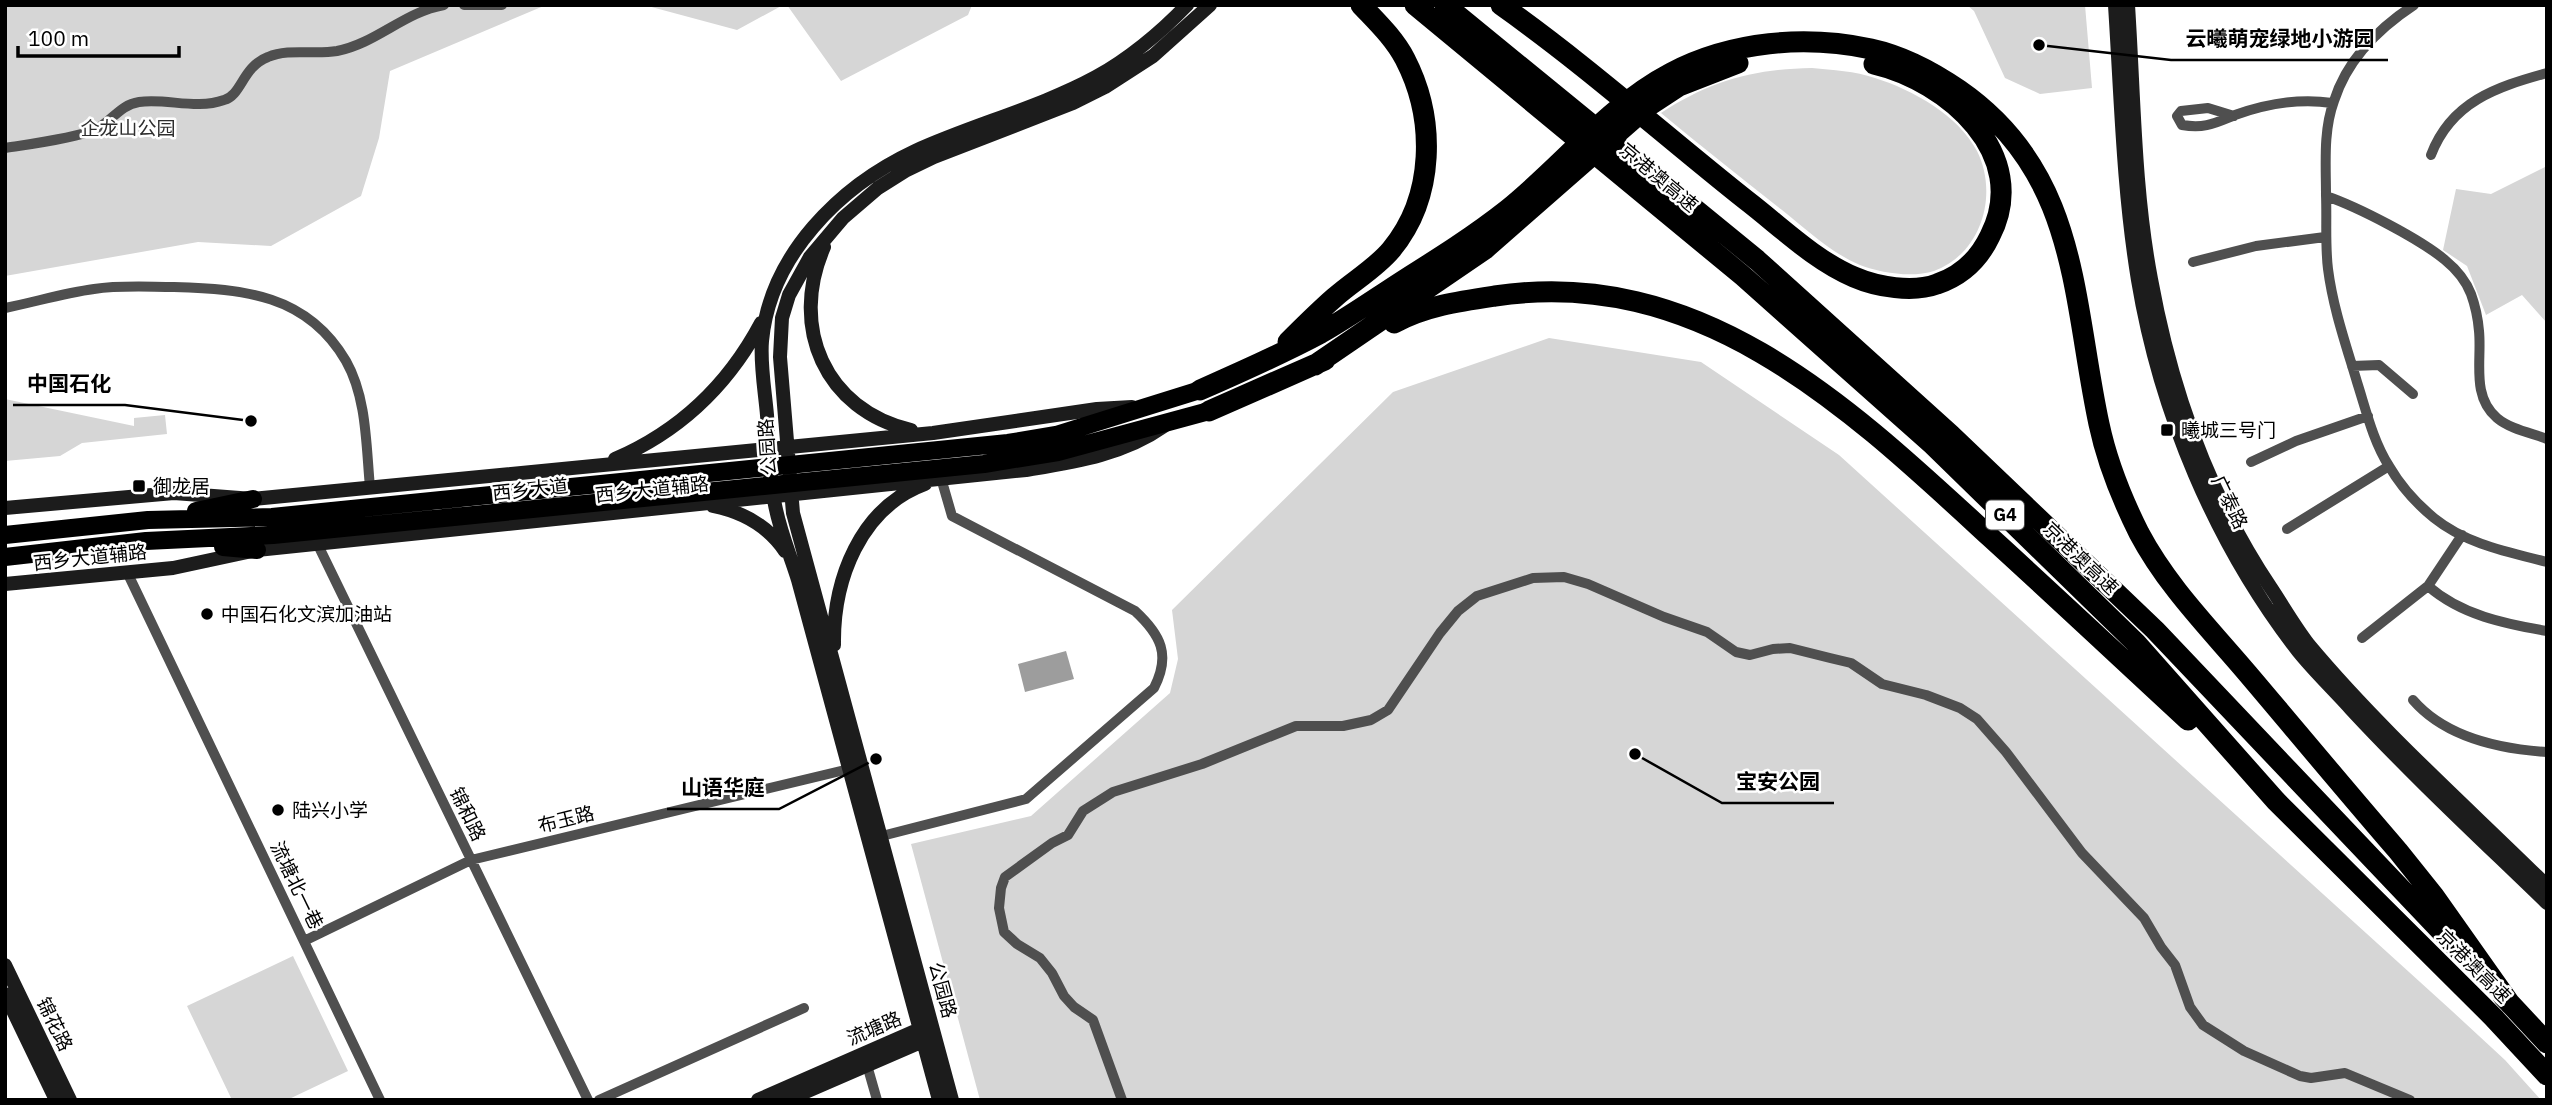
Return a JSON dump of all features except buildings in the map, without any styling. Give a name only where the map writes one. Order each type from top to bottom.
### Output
[{"type":"highway","points":[[1271,359],[1335,296],[1390,252],[1409,227],[1419,201],[1426,172],[1427,146],[1415,83],[1404,58],[1384,29],[1361,5]]},
{"type":"highway","name":"京港澳高速","points":[[1415,5],[1743,276],[1933,445],[2136,643],[2276,801],[2493,1017],[2547,1075]]},
{"type":"highway","name":"京港澳高速","points":[[1445,5],[1757,260],[1951,435],[2155,630],[2547,1044]]},
{"type":"highway","points":[[1315,365],[1434,273],[1585,138],[1639,94],[1671,73],[1709,57],[1741,48],[1773,43],[1848,44],[1879,58],[1935,91],[1959,109],[1989,145],[2001,190],[1994,229],[1983,251],[1969,266],[1934,286],[1912,288],[1853,277],[1830,264],[1710,171],[1550,40],[1501,5]]},
{"type":"highway","points":[[1879,58],[1940,77],[1970,97],[1992,116],[2036,171],[2051,202],[2073,271],[2099,429],[2124,503],[2142,538],[2165,576],[2198,617],[2434,896],[2511,1005]]},
{"type":"highway","points":[[1200,390],[1271,359],[1434,273]]},
{"type":"highway","points":[[1209,411],[1315,365],[1402,319],[1432,307],[1517,292],[1555,289],[1632,299],[1707,324],[1778,361],[1849,413],[1955,505],[2276,801]]},
{"type":"main road","name":"公园路","points":[[874,837],[849,769],[773,496],[762,355],[767,312],[780,278],[804,239],[831,209],[858,185],[915,151],[1095,78],[1134,52],[1187,5]]},
{"type":"main road","name":"公园路","points":[[939,1100],[926,1033],[874,837],[834,664],[793,513],[779,349],[782,318],[789,295],[802,270],[831,231],[867,196],[905,171],[1073,103],[1123,77],[1173,40],[1209,5]]},
{"type":"main road","name":"广泰路","points":[[2115,5],[2125,170],[2138,279],[2159,377],[2193,470],[2236,559],[2298,651],[2379,738],[2547,903]]},
{"type":"main road","name":"广泰路","points":[[2128,5],[2138,169],[2150,278],[2171,374],[2218,498],[2247,552],[2308,643],[2387,730],[2547,886]]},
{"type":"main road","points":[[831,231],[817,266],[812,294],[814,337],[825,367],[844,396],[859,409],[894,426],[933,433]]},
{"type":"main road","points":[[601,464],[660,437],[701,404],[736,366],[767,312]]},
{"type":"main road","points":[[1057,444],[1200,390]]},
{"type":"main road","name":"西乡大道辅路","points":[[5,508],[174,493],[253,499],[933,433],[1097,409],[1159,405]]},
{"type":"main road","points":[[1057,444],[1171,422],[1209,411]]},
{"type":"main road","name":"西乡大道辅路","points":[[5,584],[173,568],[257,550],[1026,470],[1095,457],[1149,436],[1171,422]]},
{"type":"main road","points":[[887,484],[876,481],[869,474],[866,457],[876,442],[889,437]]},
{"type":"main road","name":"西乡大道","points":[[5,557],[272,526],[924,471],[1057,444]]},
{"type":"main road","points":[[662,458],[681,467],[687,480],[683,505],[710,505],[746,516],[779,542],[792,562]]},
{"type":"main road","points":[[834,664],[836,603],[843,575],[854,549],[882,511],[909,492],[941,478]]},
{"type":"main road","points":[[148,520],[253,499]]},
{"type":"main road","name":"西乡大道","points":[[5,535],[148,520],[272,526]]},
{"type":"main road","points":[[146,541],[257,550]]},
{"type":"main road","points":[[5,566],[29,554]]},
{"type":"main road","name":"锦花路","points":[[5,965],[70,1100]]},
{"type":"main road","name":"锦花路","points":[[5,994],[56,1100]]},
{"type":"main road","name":"公园路","points":[[926,1033],[953,1100]]},
{"type":"main road","name":"流塘路","points":[[787,1100],[867,1065],[926,1033]]},
{"type":"main road","name":"流塘路","points":[[758,1100],[926,1033]]},
{"type":"street","points":[[5,148],[95,130],[123,107],[136,102],[200,104],[226,100],[234,94],[246,73],[257,62],[270,56],[284,53],[311,54],[364,43],[389,31],[411,15],[444,5]]},
{"type":"street","points":[[464,5],[502,5]]},
{"type":"street","points":[[2414,5],[2379,33],[2357,56],[2345,72],[2332,103],[2325,161],[2325,237],[2333,299],[2368,416],[2389,466],[2410,494],[2433,517],[2462,535],[2486,546],[2547,562]]},
{"type":"street","points":[[2431,155],[2444,128],[2471,102],[2498,88],[2547,73]]},
{"type":"street","points":[[2234,116],[2291,101],[2332,103]]},
{"type":"street","points":[[2326,197],[2341,201],[2418,242],[2445,259],[2460,274],[2470,293],[2479,331],[2481,393],[2496,417],[2508,425],[2547,439]]},
{"type":"street","points":[[2193,262],[2256,246],[2325,237]]},
{"type":"street","points":[[5,308],[95,289],[128,286],[227,289],[272,298],[307,318],[325,334],[347,363],[360,401],[370,487]]},
{"type":"street","points":[[2352,366],[2379,365],[2413,394]]},
{"type":"street","points":[[2251,462],[2296,441],[2368,416]]},
{"type":"street","points":[[2287,529],[2389,466]]},
{"type":"street","points":[[874,837],[1026,799],[1154,688],[1162,672],[1162,653],[1154,628],[1135,611],[952,516],[941,478]]},
{"type":"street","points":[[2362,638],[2428,586],[2462,535]]},
{"type":"street","name":"锦和路","points":[[317,544],[588,1100]]},
{"type":"street","name":"流塘北一巷","points":[[127,572],[380,1100]]},
{"type":"street","points":[[1122,1100],[1093,1020],[1064,996],[1052,972],[1040,958],[1017,944],[1004,932],[999,908],[1005,877],[1052,843],[1068,835],[1083,811],[1114,792],[1192,768],[1296,726],[1343,726],[1371,720],[1388,710],[1440,633],[1458,611],[1477,596],[1533,578],[1564,577],[1707,632],[1736,652],[1750,655],[1790,648],[1840,660],[1851,663],[1882,684],[1926,695],[1960,708],[1977,719],[2006,751],[2082,853],[2144,918],[2175,965],[2190,1007],[2203,1025],[2244,1051],[2300,1076],[2311,1078],[2345,1073],[2410,1100]]},
{"type":"street","points":[[2428,586],[2457,606],[2489,619],[2547,631]]},
{"type":"street","points":[[2413,700],[2435,720],[2473,738],[2547,752]]},
{"type":"street","name":"布玉路","points":[[304,941],[471,860],[849,769]]},
{"type":"street","points":[[599,1100],[804,1008]]},
{"type":"street","points":[[867,1065],[877,1100]]},
{"type":"green space","name":"企龙山公园","points":[[5,5],[546,5],[390,71],[379,138],[361,196],[271,246],[198,242],[5,276]]},
{"type":"green space","points":[[644,5],[783,5],[737,30]]},
{"type":"green space","points":[[787,5],[972,5],[968,15],[841,81]]},
{"type":"green space","points":[[1967,5],[2085,5],[2092,88],[2040,94],[2005,78],[1974,11]]},
{"type":"green space","points":[[1812,68],[1860,74],[1904,89],[1933,105],[1969,138],[1983,168],[1985,204],[1974,237],[1964,251],[1950,263],[1925,273],[1897,274],[1849,260],[1819,240],[1661,113],[1697,93],[1733,79],[1771,71]]},
{"type":"green space","points":[[2547,166],[2547,323],[2522,295],[2486,315],[2467,266],[2443,250],[2456,189],[2491,194]]},
{"type":"green space","points":[[1549,338],[1701,362],[1839,455],[2452,1011],[2505,1060],[2541,1100],[980,1100],[911,844],[1031,816],[1170,693],[1178,659],[1172,610],[1393,392]]},
{"type":"green space","points":[[5,399],[134,426],[134,418],[165,415],[167,434],[82,443],[60,456],[5,461]]},
{"type":"green space","points":[[293,956],[348,1071],[287,1100],[232,1100],[187,1006]]},
{"type":"shaded area","points":[[1066,651],[1074,679],[1025,692],[1018,664]]},
{"type":"place","name":"云曦萌宠绿地小游园","points":[[2039,45]]},
{"type":"place","name":"中国石化","points":[[251,421]]},
{"type":"place","name":"曦城三号门","points":[[2167,430]]},
{"type":"place","name":"御龙居","points":[[139,486]]},
{"type":"place","name":"中国石化文滨加油站","points":[[207,614]]},
{"type":"place","name":"宝安公园","points":[[1635,754]]},
{"type":"place","name":"山语华庭","points":[[876,759]]},
{"type":"place","name":"陆兴小学","points":[[278,810]]}]
